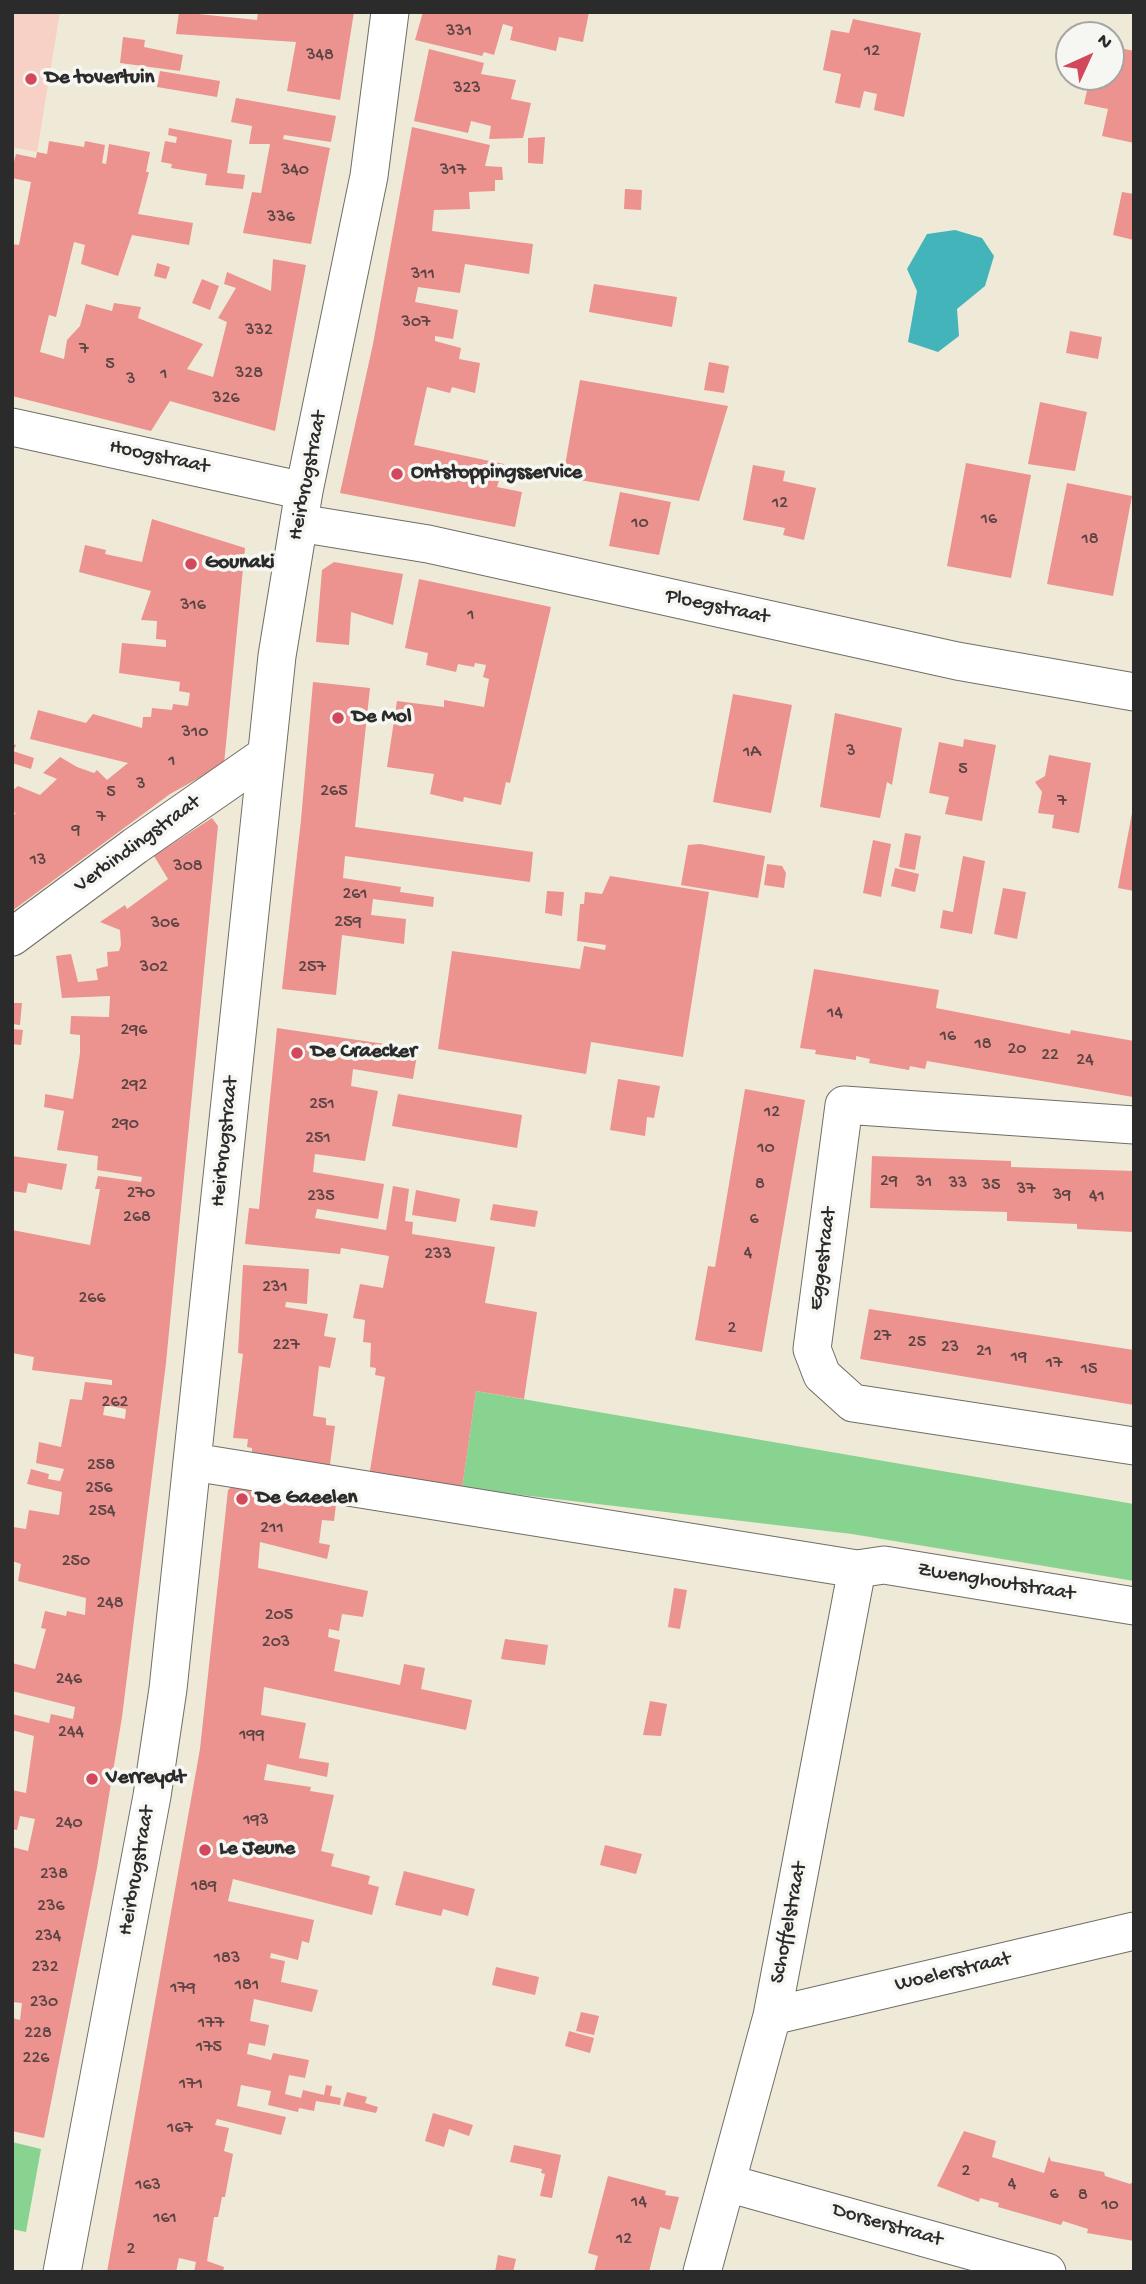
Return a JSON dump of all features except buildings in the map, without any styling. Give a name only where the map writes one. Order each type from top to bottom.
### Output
[{"type":"street","name":"Heirbrugstraat","points":[[62,2272],[152,1796],[168,1689],[277,656],[302,507],[369,176],[390,12]]},
{"type":"street","name":"Hoogstraat","points":[[12,427],[302,507]]},
{"type":"street","name":"Ploegstraat","points":[[302,507],[428,544],[957,661],[1134,692]]},
{"type":"street","name":"Verbindingstraat","points":[[12,937],[135,846],[266,755]]},
{"type":"street","name":"Eggestraat","points":[[1134,1125],[844,1105],[812,1349],[822,1376],[853,1403],[1134,1446]]},
{"type":"street","name":"Zwenghoutstraat","points":[[193,1462],[857,1569],[884,1565],[1134,1606]]},
{"type":"street","name":"Schoffelstraat","points":[[702,2272],[772,2016],[857,1569]]},
{"type":"street","name":"Woelerstraat","points":[[772,2016],[1134,1931]]},
{"type":"street","name":"Dorserstraat","points":[[727,2183],[1047,2272]]},
{"type":"shaded area","name":"De tovertuin","points":[[12,12],[60,12],[37,152],[12,147]]},
{"type":"green space","points":[[476,1391],[1134,1504],[1134,1581],[852,1534],[462,1488]]},
{"type":"green space","points":[[12,2142],[41,2149],[26,2232],[12,2229]]},
{"type":"water","points":[[955,230],[982,238],[994,256],[985,286],[957,309],[959,336],[938,352],[908,342],[917,291],[907,269],[927,234]]},
{"type":"place","name":"De tovertuin","points":[[31,79]]},
{"type":"place","name":"Ontstoppingsservice","points":[[397,474]]},
{"type":"place","name":"Gounaki","points":[[191,564]]},
{"type":"place","name":"De Mol","points":[[338,718]]},
{"type":"place","name":"De Craecker","points":[[297,1053]]},
{"type":"place","name":"De Gaeelen","points":[[242,1499]]},
{"type":"place","name":"Verreydt","points":[[92,1779]]},
{"type":"place","name":"Le Jeune","points":[[205,1850]]}]
